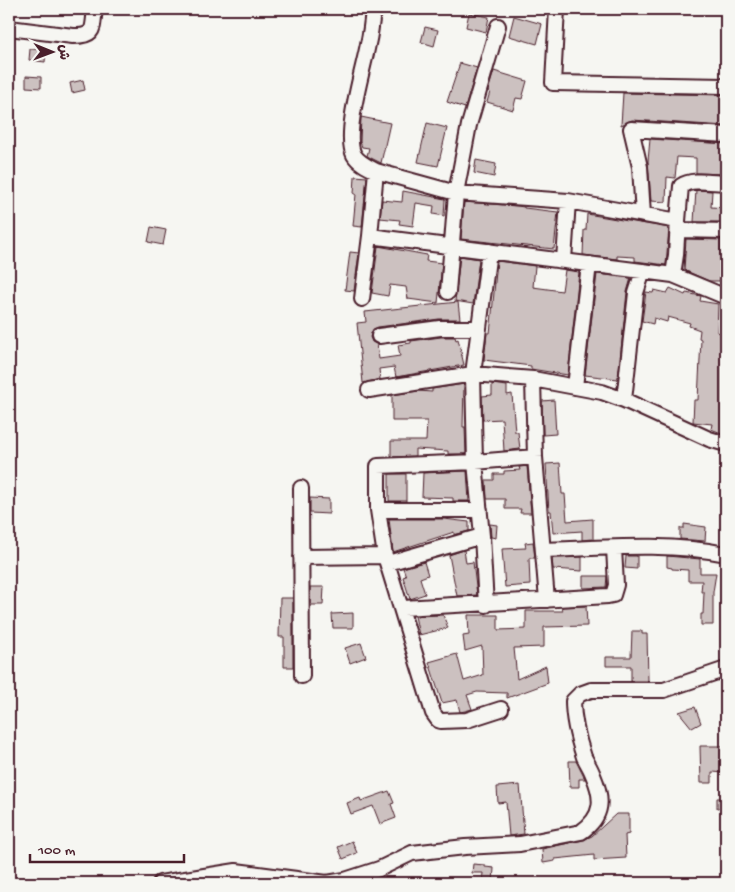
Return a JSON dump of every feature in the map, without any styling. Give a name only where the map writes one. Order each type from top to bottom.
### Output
[{"type":"street","points":[[9,28],[72,36],[88,35],[91,31],[95,9]]},
{"type":"street","points":[[373,9],[368,44],[357,88],[351,142],[354,155],[364,165],[376,171],[456,193],[568,202],[642,215],[678,226],[726,231]]},
{"type":"street","points":[[557,9],[553,83],[726,86]]},
{"type":"street","points":[[448,292],[456,193],[469,125],[498,26]]},
{"type":"street","points":[[642,215],[640,167],[631,130],[726,135]]},
{"type":"street","points":[[362,299],[376,171]]},
{"type":"street","points":[[673,275],[680,186],[692,182],[726,183]]},
{"type":"street","points":[[564,260],[568,202]]},
{"type":"street","points":[[370,236],[673,275],[726,297]]},
{"type":"street","points":[[486,605],[475,462],[473,374],[489,251]]},
{"type":"street","points":[[575,387],[589,264]]},
{"type":"street","points":[[624,400],[636,293],[643,271]]},
{"type":"street","points":[[379,336],[440,328],[479,328]]},
{"type":"street","points":[[369,390],[473,374],[532,379],[602,392],[624,400],[709,439],[726,444]]},
{"type":"street","points":[[532,379],[535,457],[547,600]]},
{"type":"street","points":[[501,709],[467,720],[441,721],[438,720],[433,712],[387,560],[378,510],[378,466],[475,462],[535,457]]},
{"type":"street","points":[[301,488],[302,676]]},
{"type":"street","points":[[378,510],[480,510]]},
{"type":"street","points":[[301,557],[387,560],[482,536]]},
{"type":"street","points":[[543,550],[614,548],[702,549],[726,554]]},
{"type":"street","points":[[403,608],[486,605],[613,595],[616,585],[614,548]]},
{"type":"street","points":[[160,883],[236,871],[327,883],[345,880],[379,869],[412,853],[465,847],[520,844],[581,832],[597,816],[600,798],[578,736],[573,714],[573,701],[580,694],[591,690],[664,690],[726,669]]},
{"type":"building","points":[[469,13],[489,17],[486,32],[466,27]]},
{"type":"building","points":[[514,16],[542,24],[537,44],[509,36]]},
{"type":"building","points":[[425,27],[438,30],[434,46],[421,42]]},
{"type":"building","points":[[30,49],[46,50],[45,62],[29,60]]},
{"type":"building","points":[[460,63],[477,68],[465,108],[447,102]]},
{"type":"building","points":[[494,71],[527,81],[522,99],[516,98],[513,110],[487,102]]},
{"type":"building","points":[[26,76],[41,77],[41,88],[26,87]]},
{"type":"building","points":[[83,80],[85,90],[72,93],[70,83]]},
{"type":"building","points":[[623,93],[726,95],[726,126],[632,120],[621,125]]},
{"type":"building","points":[[361,117],[390,123],[381,163],[367,156],[369,148],[362,147],[360,142]]},
{"type":"building","points":[[427,123],[447,128],[438,166],[418,162]]},
{"type":"building","points":[[650,139],[726,144],[726,174],[696,173],[696,158],[677,157],[675,178],[667,177],[666,202],[651,201],[648,161]]},
{"type":"building","points":[[476,160],[496,164],[494,177],[474,173]]},
{"type":"building","points":[[355,176],[367,177],[362,227],[353,226],[356,194],[354,194]]},
{"type":"building","points":[[696,190],[712,191],[711,207],[726,208],[726,222],[694,222]]},
{"type":"building","points":[[403,191],[445,199],[444,216],[433,214],[434,206],[416,203],[413,226],[399,224],[400,220],[380,218],[382,200],[402,202]]},
{"type":"building","points":[[464,202],[517,206],[558,212],[554,249],[461,239]]},
{"type":"building","points":[[587,214],[669,228],[666,265],[635,261],[635,257],[617,256],[617,259],[583,255]]},
{"type":"building","points":[[151,227],[166,230],[163,245],[148,242]]},
{"type":"building","points":[[686,239],[721,240],[720,281],[709,281],[684,270]]},
{"type":"building","points":[[378,246],[427,255],[426,261],[442,263],[438,303],[408,299],[406,287],[390,285],[388,296],[372,293]]},
{"type":"building","points":[[350,252],[359,253],[354,291],[345,290]]},
{"type":"building","points":[[460,256],[479,259],[473,304],[455,301]]},
{"type":"building","points":[[497,261],[535,266],[533,287],[562,291],[565,270],[579,272],[568,375],[531,369],[531,366],[484,360],[487,333],[490,333]]},
{"type":"building","points":[[597,274],[631,278],[627,292],[618,379],[585,375]]},
{"type":"building","points":[[670,288],[685,295],[686,293],[701,296],[700,301],[718,304],[717,332],[726,334],[724,434],[711,429],[712,424],[693,422],[694,400],[698,400],[700,330],[689,326],[690,323],[668,317],[667,322],[654,318],[653,324],[642,321],[646,292],[653,293],[654,290],[667,293]]},
{"type":"building","points":[[458,302],[460,319],[439,319],[378,327],[373,329],[370,337],[372,342],[377,344],[379,359],[400,356],[398,345],[411,343],[411,341],[455,337],[456,340],[458,339],[464,365],[396,377],[394,367],[379,369],[380,379],[363,383],[357,323],[366,322],[365,312]]},
{"type":"building","points":[[464,384],[463,427],[465,427],[466,454],[448,454],[448,451],[415,449],[415,456],[391,457],[391,441],[426,441],[427,421],[392,421],[392,395],[418,391],[432,392],[432,389]]},
{"type":"building","points":[[492,384],[507,386],[507,395],[512,394],[515,432],[518,432],[520,449],[504,451],[502,419],[483,420],[482,396],[492,395]]},
{"type":"building","points":[[554,400],[556,434],[543,435],[542,401]]},
{"type":"building","points":[[560,463],[562,494],[565,494],[567,521],[593,519],[593,539],[582,540],[582,531],[553,533],[551,511],[549,511],[546,464]]},
{"type":"building","points":[[527,466],[531,513],[520,513],[521,509],[505,509],[505,499],[487,499],[486,480],[494,480],[494,474],[504,474],[504,471],[520,470],[519,467]]},
{"type":"building","points":[[467,471],[469,501],[453,501],[453,498],[422,497],[423,473]]},
{"type":"building","points":[[389,474],[406,474],[406,501],[389,501]]},
{"type":"building","points":[[310,498],[329,499],[329,514],[310,513]]},
{"type":"building","points":[[389,519],[444,519],[469,522],[469,531],[454,535],[454,532],[393,552]]},
{"type":"building","points":[[490,524],[497,525],[496,538],[491,537]]},
{"type":"building","points":[[684,524],[706,527],[705,541],[680,539],[680,528],[684,528]]},
{"type":"building","points":[[533,542],[535,558],[529,558],[530,585],[505,587],[502,549],[526,548],[525,543]]},
{"type":"building","points":[[464,550],[466,563],[473,562],[477,595],[457,596],[449,555]]},
{"type":"building","points":[[626,556],[637,556],[637,569],[625,568]]},
{"type":"building","points":[[667,556],[700,559],[700,573],[716,573],[713,592],[713,625],[701,625],[704,592],[701,592],[702,581],[688,581],[688,570],[667,567]]},
{"type":"building","points":[[582,557],[582,571],[553,569],[552,558]]},
{"type":"building","points":[[424,562],[428,575],[420,578],[425,594],[410,599],[403,577],[406,576],[403,568]]},
{"type":"building","points":[[583,576],[607,576],[606,587],[583,588]]},
{"type":"building","points":[[310,587],[324,587],[323,605],[310,605]]},
{"type":"building","points":[[280,598],[293,598],[293,667],[284,667],[284,637],[279,637]]},
{"type":"building","points":[[586,606],[587,626],[544,627],[544,647],[514,648],[517,679],[546,666],[548,683],[507,698],[507,693],[477,692],[467,695],[472,709],[460,712],[457,700],[442,703],[429,662],[457,654],[464,681],[483,675],[482,646],[465,651],[463,636],[469,635],[468,615],[498,615],[498,630],[526,629],[526,611],[563,611],[562,607]]},
{"type":"building","points":[[353,613],[353,628],[333,628],[332,614]]},
{"type":"building","points":[[443,615],[448,628],[419,635],[415,616]]},
{"type":"building","points":[[632,631],[642,631],[642,634],[647,634],[648,681],[631,681],[631,666],[606,666],[606,657],[631,657]]},
{"type":"building","points":[[361,643],[366,657],[350,663],[345,648]]},
{"type":"building","points":[[695,707],[701,723],[692,728],[679,712]]},
{"type":"building","points":[[700,746],[723,746],[726,749],[726,773],[712,772],[712,783],[701,783]]},
{"type":"building","points":[[569,761],[576,761],[585,779],[579,779],[579,787],[570,787]]},
{"type":"building","points":[[520,785],[524,834],[509,836],[506,802],[498,803],[497,787]]},
{"type":"building","points":[[389,791],[394,803],[391,804],[396,818],[380,824],[373,806],[351,814],[347,803],[360,798],[361,801]]},
{"type":"building","points":[[717,798],[726,798],[726,808],[717,808]]},
{"type":"building","points":[[616,814],[629,814],[629,834],[625,835],[626,858],[594,860],[594,855],[555,859],[555,861],[543,863],[542,849],[583,840],[592,836]]},
{"type":"building","points":[[352,841],[357,853],[343,859],[338,847]]},
{"type":"building","points":[[473,864],[494,868],[493,883],[482,883],[483,873],[472,873]]}]
